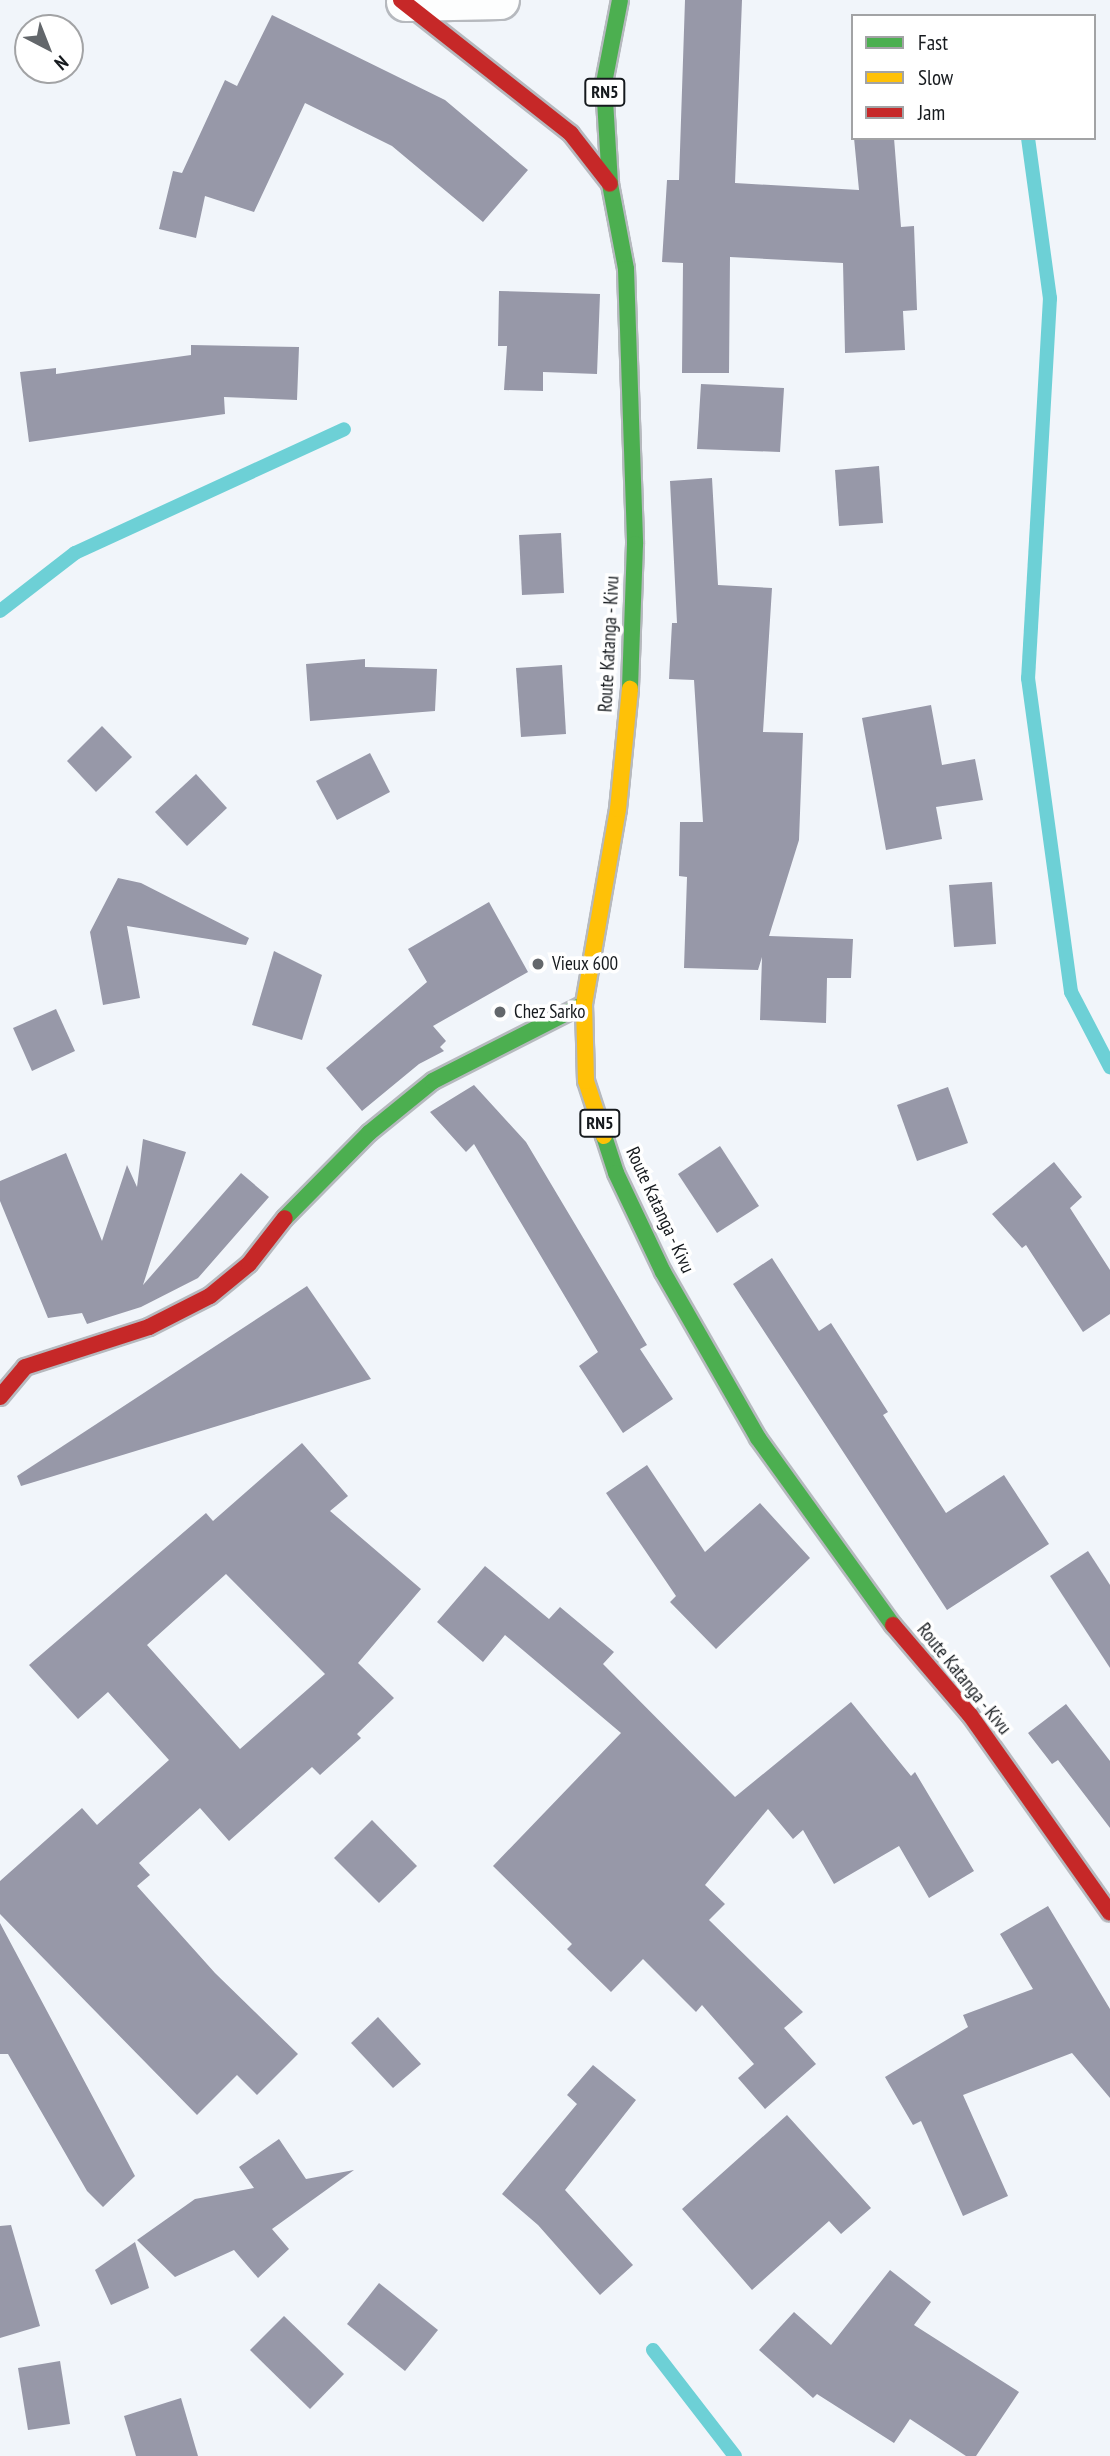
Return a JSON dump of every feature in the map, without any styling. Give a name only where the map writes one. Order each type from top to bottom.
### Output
[{"type":"main road","name":"RN5","points":[[610,184],[604,83],[620,0]]},
{"type":"main road","points":[[403,1],[468,57],[526,95],[571,134],[610,184]]},
{"type":"main road","name":"Route Katanga - Kivu","points":[[610,184],[626,270],[635,557],[630,685],[618,809],[584,1004],[586,1081],[616,1173],[663,1272],[758,1438],[869,1598],[970,1715],[1110,1913]]},
{"type":"main road","points":[[0,1396],[25,1367],[149,1327],[210,1296],[249,1264],[300,1199],[369,1133],[433,1080],[584,1004]]},
{"type":"street","points":[[403,1],[500,0]]},
{"type":"building","points":[[685,0],[742,0],[735,183],[859,190],[854,140],[894,140],[901,227],[914,226],[917,310],[903,311],[905,350],[845,353],[843,263],[730,257],[729,373],[682,373],[683,263],[662,262],[667,180],[679,180]]},
{"type":"building","points":[[272,15],[445,100],[528,170],[483,222],[392,146],[305,103],[254,212],[205,196],[196,238],[159,229],[173,171],[182,173],[225,80],[237,86]]},
{"type":"building","points":[[499,291],[600,294],[597,374],[543,372],[543,391],[504,390],[507,346],[498,346]]},
{"type":"building","points":[[191,345],[299,347],[297,400],[224,397],[225,414],[29,442],[20,372],[56,368],[56,374],[191,355]]},
{"type":"building","points":[[701,384],[784,388],[780,452],[697,449]]},
{"type":"building","points":[[879,466],[883,523],[839,526],[835,470]]},
{"type":"building","points":[[712,478],[718,585],[772,588],[763,732],[803,733],[799,840],[769,936],[853,939],[851,978],[827,978],[826,1023],[760,1020],[762,957],[758,970],[684,968],[687,877],[679,876],[680,822],[703,822],[694,680],[669,679],[672,623],[677,623],[670,481]]},
{"type":"building","points":[[561,533],[564,593],[522,595],[519,535]]},
{"type":"building","points":[[365,659],[365,667],[437,669],[435,711],[310,721],[306,664]]},
{"type":"building","points":[[562,665],[566,734],[521,737],[516,668]]},
{"type":"building","points":[[931,705],[942,765],[975,759],[983,800],[936,807],[942,839],[886,850],[862,718]]},
{"type":"building","points":[[102,726],[132,757],[96,792],[67,761]]},
{"type":"building","points":[[370,753],[390,792],[337,820],[316,781]]},
{"type":"building","points":[[196,774],[227,808],[187,846],[155,812]]},
{"type":"building","points":[[118,878],[141,883],[249,938],[246,945],[127,926],[140,998],[103,1005],[90,932]]},
{"type":"building","points":[[992,882],[996,944],[954,947],[949,885]]},
{"type":"building","points":[[489,902],[528,972],[433,1026],[446,1041],[440,1047],[444,1051],[419,1064],[362,1111],[326,1068],[427,982],[408,949]]},
{"type":"building","points":[[274,951],[322,975],[302,1040],[252,1025]]},
{"type":"building","points":[[56,1009],[75,1051],[32,1071],[13,1028]]},
{"type":"building","points":[[474,1085],[526,1142],[647,1345],[640,1349],[673,1399],[623,1433],[579,1366],[598,1352],[474,1144],[466,1152],[430,1112]]},
{"type":"building","points":[[948,1087],[968,1143],[917,1161],[897,1105]]},
{"type":"building","points":[[143,1139],[186,1152],[143,1285],[241,1173],[269,1197],[198,1278],[141,1307],[87,1324],[82,1313],[48,1318],[0,1201],[0,1181],[66,1153],[102,1241],[127,1165],[137,1187]]},
{"type":"building","points":[[720,1146],[759,1206],[717,1233],[678,1174]]},
{"type":"building","points":[[1054,1162],[1082,1197],[1070,1208],[1110,1270],[1110,1314],[1083,1332],[1026,1245],[1022,1248],[992,1214]]},
{"type":"building","points":[[772,1258],[819,1331],[831,1323],[888,1412],[883,1415],[946,1513],[1004,1475],[1049,1544],[947,1610],[733,1284]]},
{"type":"building","points":[[307,1286],[371,1379],[21,1486],[17,1476]]},
{"type":"building","points":[[302,1443],[348,1496],[330,1511],[421,1589],[358,1663],[394,1698],[357,1734],[361,1738],[320,1775],[312,1767],[229,1841],[200,1808],[139,1863],[150,1875],[137,1886],[215,1973],[298,2054],[257,2095],[237,2075],[197,2115],[0,1914],[0,1881],[82,1808],[97,1825],[169,1760],[108,1692],[78,1719],[29,1665],[206,1513],[213,1521]],"holes":[[[226,1574],[325,1674],[240,1749],[147,1645]]]},
{"type":"building","points":[[647,1465],[705,1552],[760,1503],[810,1558],[716,1649],[670,1602],[676,1596],[606,1493]]},
{"type":"building","points":[[1088,1551],[1110,1585],[1110,1668],[1050,1576]]},
{"type":"building","points":[[485,1566],[549,1619],[560,1607],[614,1652],[603,1664],[735,1797],[851,1702],[911,1776],[915,1772],[974,1871],[929,1898],[899,1846],[834,1884],[803,1830],[793,1839],[768,1809],[705,1885],[725,1904],[709,1920],[803,2012],[784,2028],[816,2064],[765,2109],[738,2078],[754,2064],[702,2005],[696,2012],[643,1959],[611,1992],[567,1949],[572,1944],[493,1866],[621,1733],[505,1635],[483,1662],[437,1622]]},
{"type":"building","points":[[1066,1704],[1110,1761],[1110,1828],[1058,1760],[1052,1764],[1028,1733]]},
{"type":"building","points":[[372,1820],[417,1866],[379,1903],[334,1858]]},
{"type":"building","points":[[1048,1906],[1110,2009],[1110,2098],[1072,2053],[963,2095],[1008,2196],[963,2216],[921,2121],[913,2125],[885,2077],[968,2027],[963,2015],[1033,1989],[1000,1934]]},
{"type":"building","points":[[0,1923],[135,2176],[103,2207],[87,2191],[8,2054],[0,2054]]},
{"type":"building","points":[[378,2017],[421,2064],[393,2088],[351,2043]]},
{"type":"building","points":[[593,2065],[636,2100],[565,2190],[633,2265],[600,2295],[538,2225],[502,2194],[577,2104],[567,2095]]},
{"type":"building","points":[[787,2115],[871,2208],[841,2234],[829,2221],[752,2290],[682,2209]]},
{"type":"building","points":[[279,2139],[306,2179],[354,2170],[272,2229],[289,2249],[258,2278],[234,2250],[175,2277],[137,2240],[195,2199],[254,2188],[239,2167]]},
{"type":"building","points":[[11,2225],[40,2326],[0,2338],[0,2226]]},
{"type":"building","points":[[135,2242],[149,2288],[111,2305],[95,2270]]},
{"type":"building","points":[[890,2270],[931,2302],[914,2325],[1019,2392],[976,2456],[966,2456],[910,2419],[894,2443],[817,2394],[813,2398],[759,2350],[794,2312],[831,2345]]},
{"type":"building","points":[[379,2283],[438,2330],[405,2371],[347,2324]]},
{"type":"building","points":[[284,2316],[344,2374],[310,2409],[250,2350]]},
{"type":"building","points":[[60,2361],[70,2424],[28,2430],[18,2368]]},
{"type":"building","points":[[181,2398],[198,2456],[136,2456],[124,2416]]},
{"type":"waterway","points":[[1028,140],[1050,298],[1028,678],[1071,992],[1110,1067]]},
{"type":"waterway","points":[[0,611],[75,553],[344,429]]},
{"type":"waterway","points":[[653,2350],[735,2456]]},
{"type":"traffic: fast","points":[[620,0],[604,83],[610,184],[626,269],[635,544],[630,689]]},
{"type":"traffic: fast","points":[[285,1218],[369,1133],[433,1081],[584,1004]]},
{"type":"traffic: fast","points":[[604,1136],[616,1173],[663,1272],[758,1438],[893,1625]]},
{"type":"traffic: slow","points":[[604,1136],[586,1081],[584,1004],[618,809],[630,689]]},
{"type":"traffic: jam","points":[[401,0],[571,134],[610,184]]},
{"type":"traffic: jam","points":[[0,1397],[25,1367],[149,1327],[210,1296],[249,1264],[285,1218]]},
{"type":"traffic: jam","points":[[893,1625],[970,1715],[1110,1913]]},
{"type":"place","name":"Vieux 600","points":[[538,964]]},
{"type":"place","name":"Chez Sarko","points":[[500,1012]]}]
